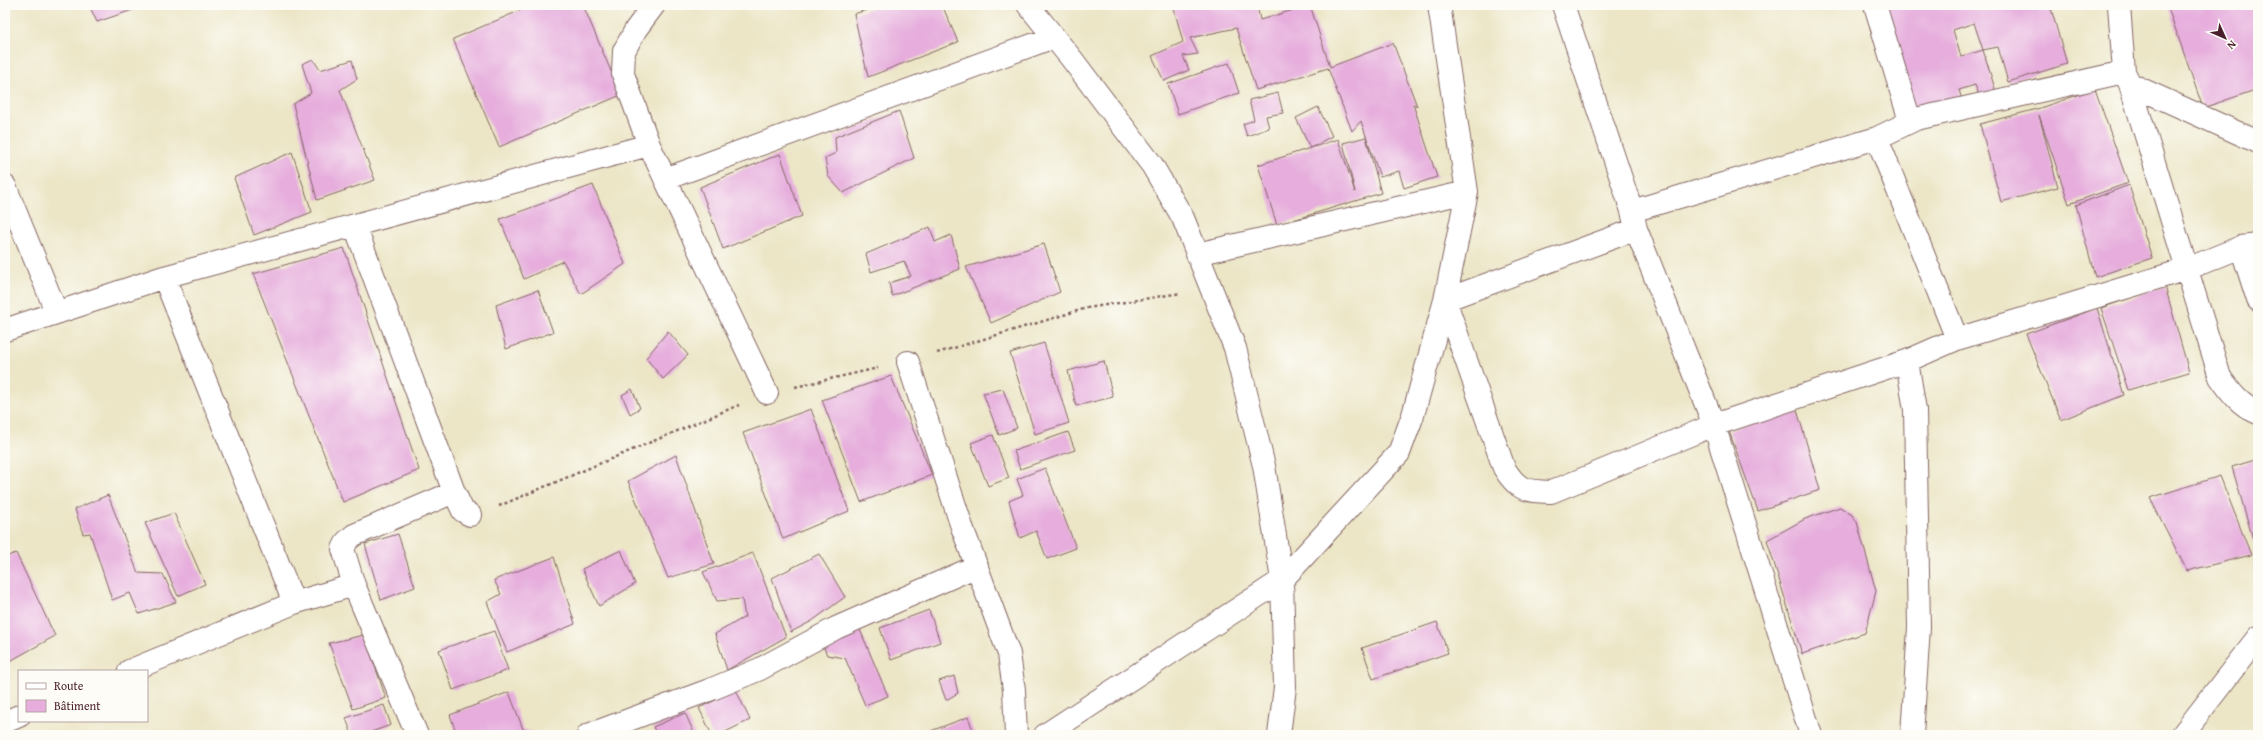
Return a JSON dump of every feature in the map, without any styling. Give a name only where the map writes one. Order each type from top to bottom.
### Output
[{"type":"street","points":[[654,5],[636,29],[624,51],[623,74],[648,145],[767,393]]},
{"type":"street","points":[[1028,5],[1152,166],[1182,218],[1235,348],[1264,466],[1282,580],[1285,687],[1279,735]]},
{"type":"street","points":[[1045,735],[1282,580],[1399,453],[1413,415],[1445,300],[1467,192],[1439,5]]},
{"type":"street","points":[[1563,5],[1634,220],[1714,425],[1811,735]]},
{"type":"street","points":[[1875,5],[1910,121],[2127,78],[2258,142]]},
{"type":"street","points":[[2119,5],[2127,78],[2220,377],[2232,396],[2247,408],[2258,413]]},
{"type":"street","points":[[665,179],[1054,37]]},
{"type":"street","points":[[1445,300],[1634,220],[1877,138],[1916,119]]},
{"type":"street","points":[[1877,138],[1957,339]]},
{"type":"street","points":[[5,330],[56,311],[164,277],[648,145]]},
{"type":"street","points":[[5,186],[56,311]]},
{"type":"street","points":[[1197,254],[1467,192]]},
{"type":"street","points":[[355,226],[454,492],[463,511],[470,515]]},
{"type":"street","points":[[1445,300],[1504,468],[1514,483],[1528,491],[1551,492],[1714,425],[1907,361],[1957,339],[2187,269],[2249,246],[2258,300]]},
{"type":"street","points":[[164,277],[294,603]]},
{"type":"street","points":[[1907,361],[1915,410],[1919,627],[1912,735]]},
{"type":"street","points":[[908,362],[962,527],[1009,654],[1014,690],[1016,735]]},
{"type":"street","points":[[417,735],[354,585],[343,549],[347,541],[354,535],[454,492]]},
{"type":"street","points":[[588,735],[712,689],[760,669],[836,628],[977,566]]},
{"type":"street","points":[[130,670],[294,603],[354,585]]},
{"type":"street","points":[[2182,735],[2258,637]]},
{"type":"street","points":[[5,722],[18,716]]},
{"type":"path","points":[[470,515],[481,514],[767,393],[908,362],[1087,308],[1210,287]]},
{"type":"building","points":[[89,5],[147,5],[97,22]]},
{"type":"building","points":[[533,5],[583,5],[621,95],[499,147],[453,39]]},
{"type":"building","points":[[882,5],[942,5],[958,42],[868,77],[854,14]]},
{"type":"building","points":[[1173,5],[1257,5],[1260,20],[1310,5],[1330,67],[1393,43],[1417,106],[1413,104],[1437,177],[1404,188],[1399,171],[1380,177],[1361,121],[1352,131],[1328,68],[1256,90],[1236,28],[1190,38],[1198,54],[1183,56],[1189,70],[1164,81],[1152,56],[1183,42]]},
{"type":"building","points":[[1883,5],[1969,5],[1970,9],[1982,5],[2031,5],[2032,7],[2050,5],[2067,64],[2008,82],[1998,47],[1983,50],[1997,95],[1981,100],[1975,85],[1959,90],[1963,103],[1916,119]],"holes":[[[1974,23],[1983,50],[1961,57],[1953,30]]]},
{"type":"building","points":[[2167,5],[2258,5],[2258,89],[2203,108]]},
{"type":"building","points":[[313,59],[320,70],[352,60],[357,79],[340,90],[375,180],[317,200],[293,104],[311,93],[302,64]]},
{"type":"building","points":[[1229,63],[1239,93],[1178,114],[1168,84]]},
{"type":"building","points":[[2095,89],[2128,183],[2069,204],[2039,115],[2058,187],[2001,202],[1980,124],[2037,109]]},
{"type":"building","points":[[1278,93],[1283,113],[1266,116],[1269,128],[1247,136],[1243,124],[1254,120],[1249,100]]},
{"type":"building","points":[[1318,107],[1332,136],[1310,148],[1296,118]]},
{"type":"building","points":[[899,111],[914,158],[843,193],[828,176],[825,158],[836,153],[835,137]]},
{"type":"building","points":[[1366,137],[1381,193],[1277,225],[1258,165],[1338,139],[1355,192],[1343,143]]},
{"type":"building","points":[[292,152],[312,212],[254,235],[234,178]]},
{"type":"building","points":[[780,154],[802,216],[723,249],[700,187]]},
{"type":"building","points":[[593,185],[625,264],[581,294],[563,261],[524,279],[500,219]]},
{"type":"building","points":[[2129,185],[2152,258],[2095,277],[2076,205]]},
{"type":"building","points":[[930,227],[935,242],[951,235],[960,269],[892,296],[889,283],[911,276],[904,261],[871,272],[866,254]]},
{"type":"building","points":[[1044,244],[1060,292],[991,323],[966,267]]},
{"type":"building","points":[[344,248],[419,470],[343,502],[253,274]]},
{"type":"building","points":[[2165,286],[2189,372],[2128,390],[2101,308]]},
{"type":"building","points":[[538,290],[553,332],[506,349],[496,305]]},
{"type":"building","points":[[2097,308],[2124,395],[2061,420],[2026,334]]},
{"type":"building","points":[[668,331],[688,355],[663,379],[646,358]]},
{"type":"building","points":[[1044,343],[1069,423],[1035,434],[1010,353]]},
{"type":"building","points":[[1104,361],[1113,397],[1076,406],[1068,371]]},
{"type":"building","points":[[891,376],[932,475],[861,502],[822,400]]},
{"type":"building","points":[[632,389],[640,408],[630,414],[622,395]]},
{"type":"building","points":[[1003,389],[1017,428],[999,435],[983,393]]},
{"type":"building","points":[[1795,403],[1820,490],[1758,511],[1729,431]]},
{"type":"building","points":[[811,409],[849,511],[783,539],[743,433]]},
{"type":"building","points":[[1068,432],[1075,450],[1020,469],[1014,451]]},
{"type":"building","points":[[993,435],[1009,478],[988,486],[971,443]]},
{"type":"building","points":[[676,455],[714,564],[668,578],[628,481]]},
{"type":"building","points":[[2258,459],[2258,552],[2257,553],[2232,467]]},
{"type":"building","points":[[1045,468],[1076,548],[1047,559],[1036,531],[1020,538],[1009,501],[1023,495],[1017,479]]},
{"type":"building","points":[[2220,476],[2251,555],[2187,571],[2150,498]]},
{"type":"building","points":[[108,495],[138,573],[163,574],[176,602],[139,614],[130,593],[112,600],[90,533],[83,534],[75,509]]},
{"type":"building","points":[[1840,507],[1852,515],[1857,522],[1876,591],[1865,633],[1802,654],[1767,540],[1805,519]]},
{"type":"building","points":[[174,513],[205,584],[178,596],[145,523]]},
{"type":"building","points":[[398,534],[415,587],[381,600],[365,544]]},
{"type":"building","points":[[621,550],[635,584],[599,606],[582,569]]},
{"type":"building","points":[[16,553],[55,636],[10,661],[5,650],[5,557]]},
{"type":"building","points":[[753,553],[786,637],[727,670],[715,634],[745,617],[742,599],[717,601],[703,572]]},
{"type":"building","points":[[819,554],[845,597],[812,621],[791,632],[772,578]]},
{"type":"building","points":[[554,557],[575,624],[507,652],[487,602],[501,594],[494,580]]},
{"type":"building","points":[[929,610],[940,642],[891,660],[880,628]]},
{"type":"building","points":[[1437,622],[1448,653],[1373,679],[1362,648]]},
{"type":"building","points":[[858,625],[888,696],[865,705],[845,658],[827,655],[821,641]]},
{"type":"building","points":[[494,631],[508,670],[453,690],[439,650]]},
{"type":"building","points":[[364,635],[386,698],[353,709],[329,643]]},
{"type":"building","points":[[954,676],[958,693],[946,700],[939,681]]},
{"type":"building","points":[[736,690],[750,720],[719,735],[712,735],[699,708]]},
{"type":"building","points":[[509,692],[523,729],[540,735],[457,735],[450,715]]},
{"type":"building","points":[[384,705],[391,725],[371,732],[372,735],[352,735],[346,718]]},
{"type":"building","points":[[685,713],[695,735],[657,735],[653,727]]},
{"type":"building","points":[[968,717],[975,735],[920,735]]}]
